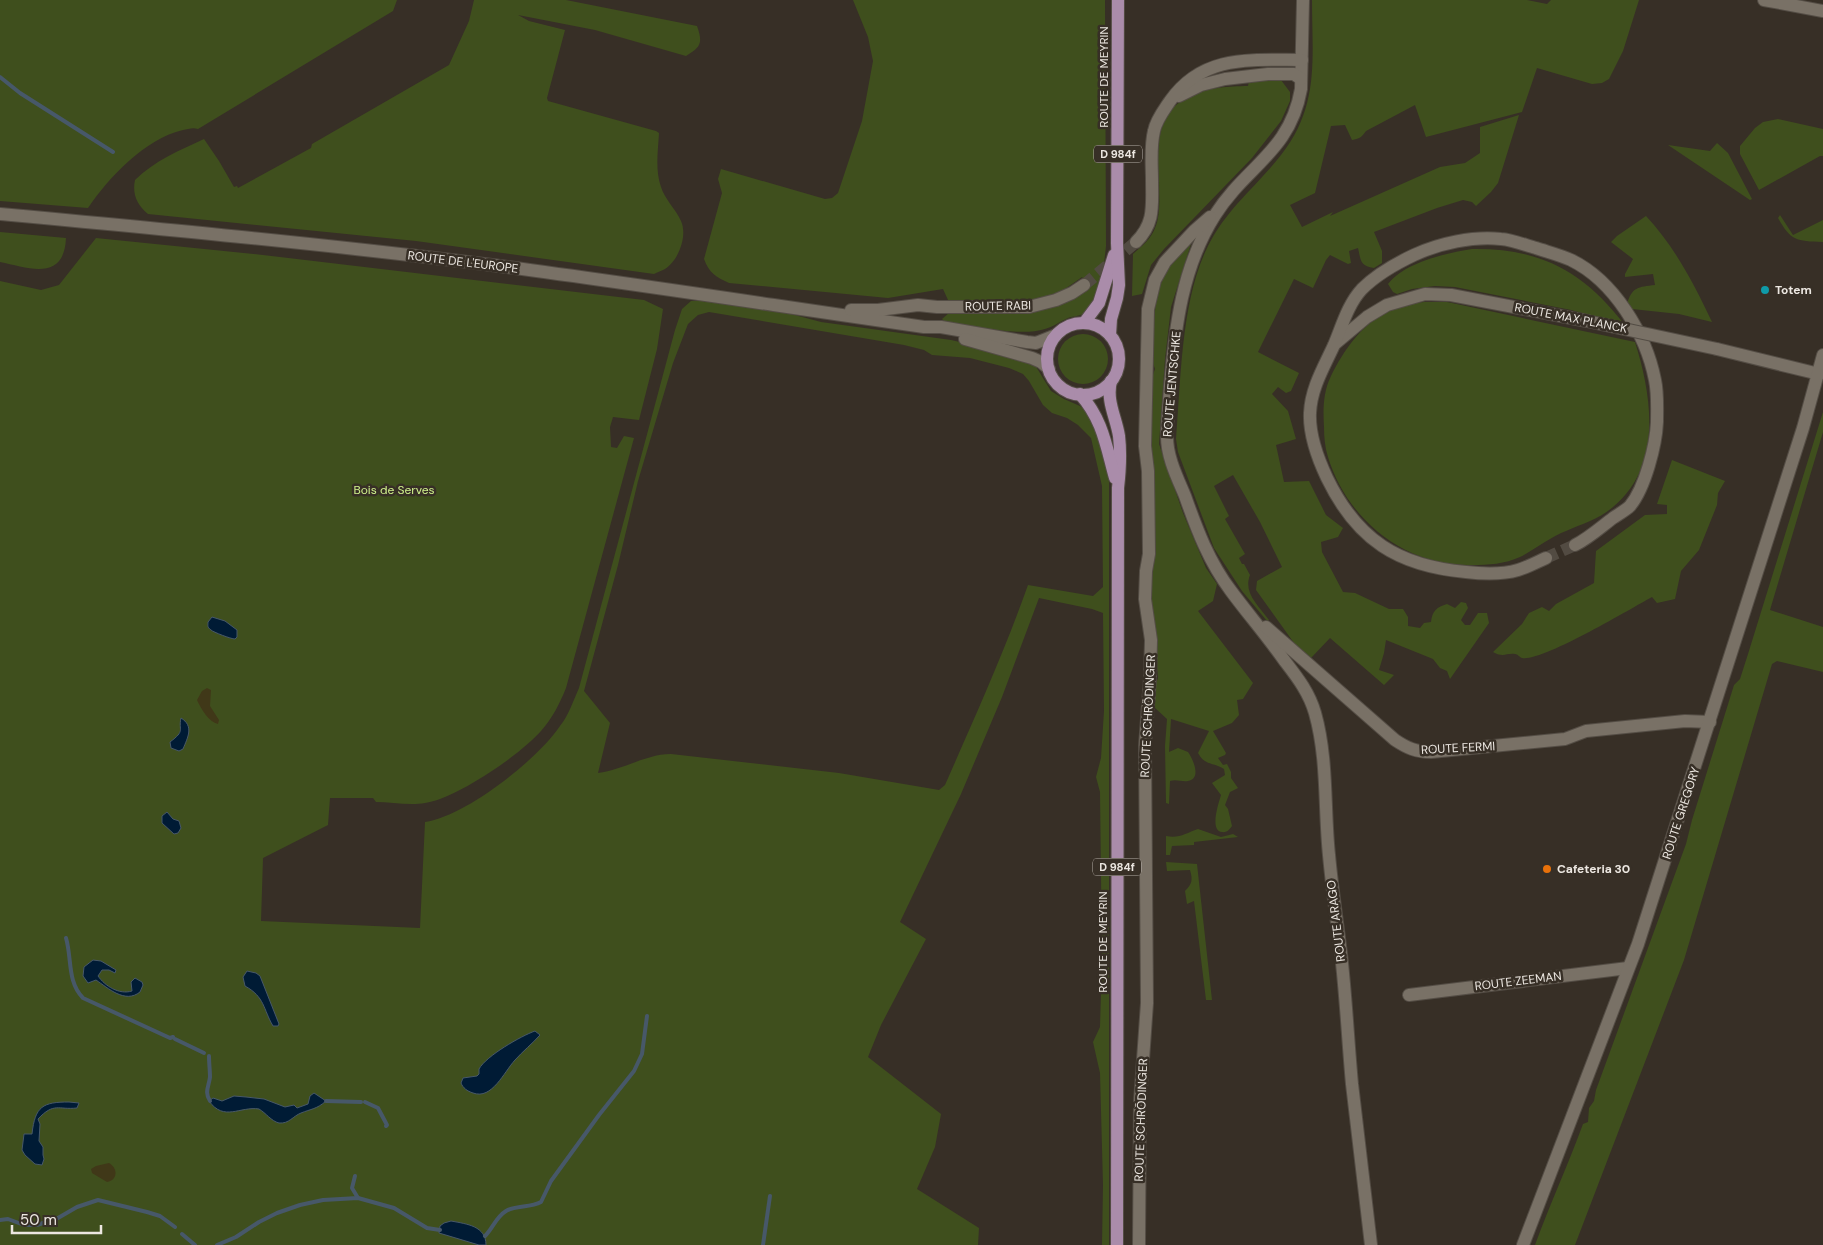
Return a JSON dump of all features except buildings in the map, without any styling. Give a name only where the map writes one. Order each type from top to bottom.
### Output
[{"type":"main road","name":"ROUTE DE MEYRIN","points":[[1110,336],[1111,319],[1119,285],[1117,243],[1118,0]]},
{"type":"main road","name":"ROUTE DE MEYRIN","points":[[1084,323],[1099,303],[1117,243]]},
{"type":"main road","points":[[1084,323],[1096,326],[1110,336],[1116,345],[1118,361],[1116,372],[1110,382],[1097,392],[1080,394],[1063,388],[1054,380],[1049,370],[1048,352],[1056,335],[1066,327],[1084,323]]},
{"type":"main road","name":"ROUTE DE MEYRIN","points":[[1110,382],[1108,395],[1117,424],[1120,452],[1118,488],[1116,1245]]},
{"type":"main road","name":"ROUTE DE MEYRIN","points":[[1080,394],[1095,414],[1102,431],[1118,488]]},
{"type":"street","name":"ROUTE JENTSCHKE","points":[[1252,617],[1231,591],[1205,550],[1171,460],[1167,439],[1172,360],[1182,292],[1199,242],[1216,212],[1278,144],[1289,127],[1299,102],[1303,0]]},
{"type":"street","points":[[1764,0],[1823,11]]},
{"type":"street","points":[[1136,242],[1146,231],[1152,213],[1154,130],[1162,112],[1178,90],[1190,79],[1208,68],[1219,64],[1241,61],[1302,60]]},
{"type":"street","points":[[1169,103],[1189,90],[1213,81],[1268,74],[1294,74],[1301,79]]},
{"type":"street","name":"ROUTE SCHRÖDINGER","points":[[1139,1245],[1140,1102],[1147,1003],[1145,746],[1151,640],[1145,599],[1149,545],[1148,471],[1144,427],[1148,309],[1155,280],[1165,262],[1194,231],[1216,212]]},
{"type":"street","name":"ROUTE DE L'EUROPE","points":[[0,214],[182,231],[458,261],[814,311],[924,328],[1032,358],[1041,362],[1049,370]]},
{"type":"street","points":[[1546,558],[1510,572],[1478,574],[1444,570],[1407,561],[1378,543],[1362,529],[1346,510],[1321,466],[1314,442],[1310,416],[1311,401],[1318,378],[1334,345],[1344,318],[1361,290],[1397,264],[1416,254],[1460,241],[1500,239],[1559,256],[1572,261],[1591,273],[1618,302],[1641,338],[1656,381],[1654,450],[1630,506],[1575,545]]},
{"type":"street","name":"ROUTE RABI","points":[[814,311],[878,310],[918,305],[937,307],[1038,306],[1064,297],[1084,285]]},
{"type":"street","name":"ROUTE MAX PLANCK","points":[[1334,345],[1367,317],[1387,305],[1425,294],[1451,295],[1587,321],[1717,349],[1819,374]]},
{"type":"street","points":[[924,328],[927,314],[937,307]]},
{"type":"street","name":"ROUTE DE L'EUROPE","points":[[924,328],[941,327],[1036,343],[1056,335]]},
{"type":"street","name":"ROUTE GREGORY","points":[[1523,1245],[1641,935],[1803,428],[1823,355]]},
{"type":"street","name":"ROUTE FERMI","points":[[1252,617],[1285,642],[1395,740],[1407,748],[1418,751],[1431,752],[1565,739],[1586,731],[1685,720],[1710,722]]},
{"type":"street","name":"ROUTE ARAGO","points":[[1252,617],[1305,688],[1320,731],[1323,752],[1328,854],[1342,964],[1352,1082],[1371,1245]]},
{"type":"street","name":"ROUTE ZEEMAN","points":[[1409,994],[1628,968]]},
{"type":"green space","points":[[0,0],[397,0],[393,11],[198,129],[183,130],[155,141],[118,172],[88,208],[0,201]]},
{"type":"green space","points":[[474,0],[566,0],[697,26],[700,37],[698,47],[686,56],[595,30],[518,15],[529,21],[565,30],[547,98],[548,101],[659,133],[657,160],[659,181],[665,196],[683,227],[682,241],[678,254],[665,269],[654,274],[416,241],[148,214],[138,203],[134,190],[135,180],[142,173],[177,152],[204,139],[234,187],[237,186],[238,188],[311,148],[312,144],[449,65],[469,21]]},
{"type":"green space","points":[[853,0],[1105,0],[1106,246],[1098,292],[1090,308],[1084,313],[1068,318],[1048,328],[1023,332],[983,328],[947,322],[942,319],[949,313],[1022,313],[1056,306],[1089,289],[1082,277],[1060,292],[1045,298],[997,302],[948,300],[943,289],[888,298],[729,283],[708,268],[704,259],[722,193],[718,179],[721,169],[825,199],[832,198],[838,193],[862,121],[873,61],[868,37]]},
{"type":"green space","points":[[1312,0],[1527,0],[1547,4],[1551,0],[1639,0],[1623,51],[1609,79],[1602,83],[1592,84],[1537,68],[1522,112],[1426,137],[1415,105],[1366,131],[1354,140],[1352,140],[1345,125],[1331,126],[1315,193],[1290,205],[1302,227],[1440,167],[1465,163],[1480,153],[1480,127],[1519,115],[1498,183],[1476,206],[1472,202],[1463,200],[1374,232],[1382,251],[1382,263],[1374,268],[1366,266],[1362,262],[1358,248],[1349,251],[1351,263],[1348,264],[1330,255],[1313,288],[1294,279],[1258,352],[1299,373],[1291,391],[1286,393],[1278,387],[1272,394],[1288,411],[1296,439],[1276,445],[1284,482],[1309,481],[1326,515],[1343,528],[1338,537],[1321,542],[1322,552],[1343,592],[1355,593],[1389,609],[1403,609],[1408,617],[1408,626],[1420,628],[1424,623],[1431,622],[1436,610],[1447,604],[1455,608],[1461,602],[1466,603],[1468,608],[1461,620],[1465,625],[1470,625],[1478,613],[1487,613],[1489,623],[1450,679],[1447,671],[1440,668],[1433,659],[1386,640],[1379,670],[1394,675],[1384,685],[1330,638],[1311,658],[1294,643],[1256,590],[1257,581],[1282,567],[1260,522],[1233,475],[1214,486],[1229,516],[1225,519],[1245,554],[1239,558],[1250,575],[1248,588],[1256,604],[1269,620],[1267,621],[1242,591],[1214,548],[1178,452],[1176,439],[1181,366],[1192,290],[1199,267],[1216,232],[1233,209],[1281,155],[1294,137],[1302,118],[1308,100],[1311,81]]},
{"type":"green space","points":[[1281,80],[1290,92],[1290,101],[1281,121],[1252,158],[1164,249],[1151,265],[1142,294],[1132,296],[1133,254],[1151,236],[1158,217],[1159,141],[1165,121],[1173,109],[1182,100],[1206,90],[1248,86],[1249,81]]},
{"type":"green space","points":[[1778,119],[1823,129],[1823,156],[1759,190],[1740,154],[1740,146],[1755,128],[1763,122]]},
{"type":"green space","points":[[1717,143],[1728,153],[1752,199],[1750,200],[1668,145],[1710,151]]},
{"type":"green space","points":[[1780,215],[1793,235],[1823,220],[1823,242],[1795,238],[1783,226],[1778,218]]},
{"type":"green space","points":[[1646,216],[1666,240],[1683,266],[1712,322],[1679,314],[1632,309],[1627,304],[1631,294],[1636,289],[1655,285],[1653,274],[1625,277],[1633,259],[1611,242]]},
{"type":"green space","points":[[0,232],[66,238],[64,252],[59,261],[52,267],[43,269],[33,269],[0,262]]},
{"type":"green space","name":"Bois de Serves","points":[[96,238],[263,255],[644,300],[663,309],[657,349],[639,420],[613,417],[610,427],[611,447],[617,448],[624,436],[634,438],[566,688],[552,716],[532,741],[504,763],[470,785],[438,800],[413,804],[376,802],[373,798],[330,798],[328,825],[263,858],[261,921],[420,928],[425,822],[442,818],[480,798],[518,770],[549,740],[563,722],[579,688],[675,330],[682,309],[691,301],[703,301],[791,314],[821,322],[951,340],[986,348],[1035,365],[1051,391],[1080,406],[1090,414],[1107,465],[1109,482],[1109,1245],[1102,1245],[1103,1185],[1100,1073],[1093,1042],[1100,1027],[1102,958],[1100,792],[1096,777],[1101,758],[1104,711],[1103,613],[1039,598],[1002,697],[961,794],[900,922],[926,939],[881,1025],[868,1057],[941,1114],[935,1147],[917,1189],[979,1228],[978,1245],[0,1245],[0,281],[41,290],[59,285]],"holes":[[[709,312],[924,350],[932,355],[970,358],[1009,368],[1023,374],[1043,405],[1052,413],[1067,418],[1078,425],[1091,438],[1102,486],[1103,587],[1093,596],[1028,585],[978,711],[945,785],[939,790],[839,773],[671,754],[653,757],[598,773],[610,723],[584,691],[618,565],[638,481],[673,363],[688,324],[698,315]]]},
{"type":"green space","points":[[1191,244],[1171,307],[1159,444],[1183,513],[1206,568],[1217,584],[1213,601],[1198,611],[1253,683],[1243,699],[1237,700],[1239,715],[1232,723],[1213,731],[1226,753],[1218,758],[1223,765],[1227,764],[1231,772],[1231,778],[1238,788],[1230,792],[1225,805],[1228,809],[1232,826],[1228,831],[1224,832],[1216,827],[1215,822],[1221,795],[1212,783],[1225,775],[1224,769],[1206,762],[1198,753],[1209,731],[1171,719],[1169,752],[1178,748],[1188,752],[1194,764],[1195,777],[1188,781],[1170,781],[1169,804],[1166,803],[1165,746],[1167,719],[1154,707],[1154,690],[1158,678],[1154,630],[1149,608],[1150,571],[1154,565],[1155,527],[1152,511],[1150,383],[1155,369],[1153,363],[1154,322],[1162,280],[1176,257]]},
{"type":"green space","points":[[1472,249],[1519,253],[1539,258],[1558,266],[1593,290],[1624,324],[1571,310],[1455,287],[1435,286],[1412,289],[1397,294],[1393,292],[1388,284],[1395,276],[1415,264],[1439,256]]},
{"type":"green space","points":[[1424,302],[1447,302],[1635,342],[1646,385],[1649,429],[1646,451],[1640,472],[1629,490],[1613,507],[1596,518],[1554,536],[1520,557],[1502,563],[1484,565],[1448,564],[1424,558],[1402,548],[1382,535],[1365,519],[1349,501],[1337,480],[1327,454],[1324,439],[1326,388],[1336,366],[1348,347],[1372,321],[1395,308]]},
{"type":"green space","points":[[1083,334],[1093,336],[1101,341],[1106,349],[1108,359],[1106,369],[1101,377],[1093,382],[1083,384],[1073,382],[1065,377],[1060,369],[1058,359],[1060,349],[1065,341],[1073,336]]},
{"type":"green space","points":[[1823,412],[1823,432],[1770,610],[1823,627],[1823,672],[1777,661],[1772,664],[1684,960],[1575,1245],[1535,1245],[1583,1124],[1588,1122],[1589,1108],[1594,1101],[1596,1090],[1686,844],[1734,685],[1740,679]]},
{"type":"green space","points":[[1672,460],[1725,481],[1718,493],[1717,505],[1699,550],[1681,571],[1675,599],[1657,603],[1652,597],[1566,644],[1532,657],[1522,658],[1516,654],[1502,655],[1493,652],[1522,624],[1529,613],[1542,607],[1549,611],[1556,604],[1594,583],[1596,551],[1645,515],[1667,514],[1667,505],[1657,504]]},
{"type":"green space","points":[[1198,829],[1221,837],[1233,834],[1238,837],[1194,842],[1194,845],[1172,846],[1170,855],[1166,855],[1166,836],[1179,836]]},
{"type":"green space","points":[[1166,862],[1197,864],[1212,1000],[1206,1000],[1194,901],[1187,904],[1185,891],[1191,882],[1190,870],[1167,871]]},
{"type":"sand","points":[[207,688],[211,690],[210,706],[219,720],[218,724],[208,718],[197,700],[202,691]]},
{"type":"sand","points":[[109,1163],[114,1168],[116,1174],[111,1181],[107,1182],[92,1173],[91,1169],[96,1166]]},
{"type":"water","points":[[212,617],[225,621],[237,630],[237,637],[235,639],[230,638],[211,630],[208,627],[208,622]]},
{"type":"water","points":[[181,718],[188,725],[189,732],[183,749],[179,751],[171,748],[170,742],[180,733]]},
{"type":"water","points":[[167,812],[173,819],[179,821],[181,828],[178,833],[174,834],[162,823],[162,816]]},
{"type":"water","points":[[93,960],[101,961],[116,970],[115,973],[109,970],[102,970],[98,976],[108,986],[117,991],[132,991],[131,982],[135,978],[142,982],[143,985],[140,992],[134,995],[123,996],[96,980],[88,983],[83,976],[84,967]]},
{"type":"water","points":[[247,971],[260,976],[279,1024],[278,1026],[273,1026],[260,999],[252,990],[245,986],[243,977]]},
{"type":"water","points":[[535,1031],[540,1035],[515,1060],[492,1089],[480,1094],[471,1092],[463,1086],[461,1083],[463,1078],[477,1076],[479,1069],[489,1058],[521,1037]]},
{"type":"water","points":[[314,1093],[326,1101],[282,1123],[273,1121],[259,1109],[226,1112],[220,1111],[209,1101],[213,1098],[222,1101],[234,1096],[264,1099],[285,1107],[294,1105],[297,1108],[308,1104],[310,1096]]},
{"type":"water","points":[[53,1103],[79,1103],[77,1108],[48,1110],[38,1119],[40,1124],[39,1141],[43,1147],[44,1159],[42,1165],[35,1164],[22,1150],[24,1134],[32,1134],[35,1117],[42,1108]]},
{"type":"water","points":[[451,1221],[469,1225],[479,1230],[483,1234],[486,1245],[479,1245],[439,1233],[440,1226]]},
{"type":"waterway","points":[[0,77],[20,93],[113,152]]},
{"type":"waterway","points":[[66,938],[74,985],[83,998],[170,1038],[173,1037]]},
{"type":"waterway","points":[[485,1236],[506,1211],[541,1202],[551,1181],[634,1071],[642,1054],[647,1016]]},
{"type":"waterway","points":[[175,1039],[204,1053]]},
{"type":"waterway","points":[[209,1056],[210,1077],[207,1092],[210,1101]]},
{"type":"waterway","points":[[326,1101],[361,1102]]},
{"type":"waterway","points":[[365,1102],[378,1108],[386,1126]]},
{"type":"waterway","points":[[355,1176],[352,1188],[358,1198]]},
{"type":"waterway","points":[[763,1245],[770,1196]]},
{"type":"waterway","points":[[217,1245],[236,1237],[277,1213],[323,1200],[358,1198],[394,1208],[427,1228],[440,1230]]},
{"type":"waterway","points":[[0,1220],[8,1219],[24,1225],[37,1225],[98,1200],[160,1216],[175,1227]]},
{"type":"waterway","points":[[182,1234],[195,1245]]},
{"type":"tunnel","points":[[1084,285],[1136,242]]},
{"type":"tunnel","points":[[1546,558],[1575,545]]},
{"type":"place","name":"Totem","points":[[1765,290]]},
{"type":"place","name":"Cafeteria 30","points":[[1547,869]]}]
